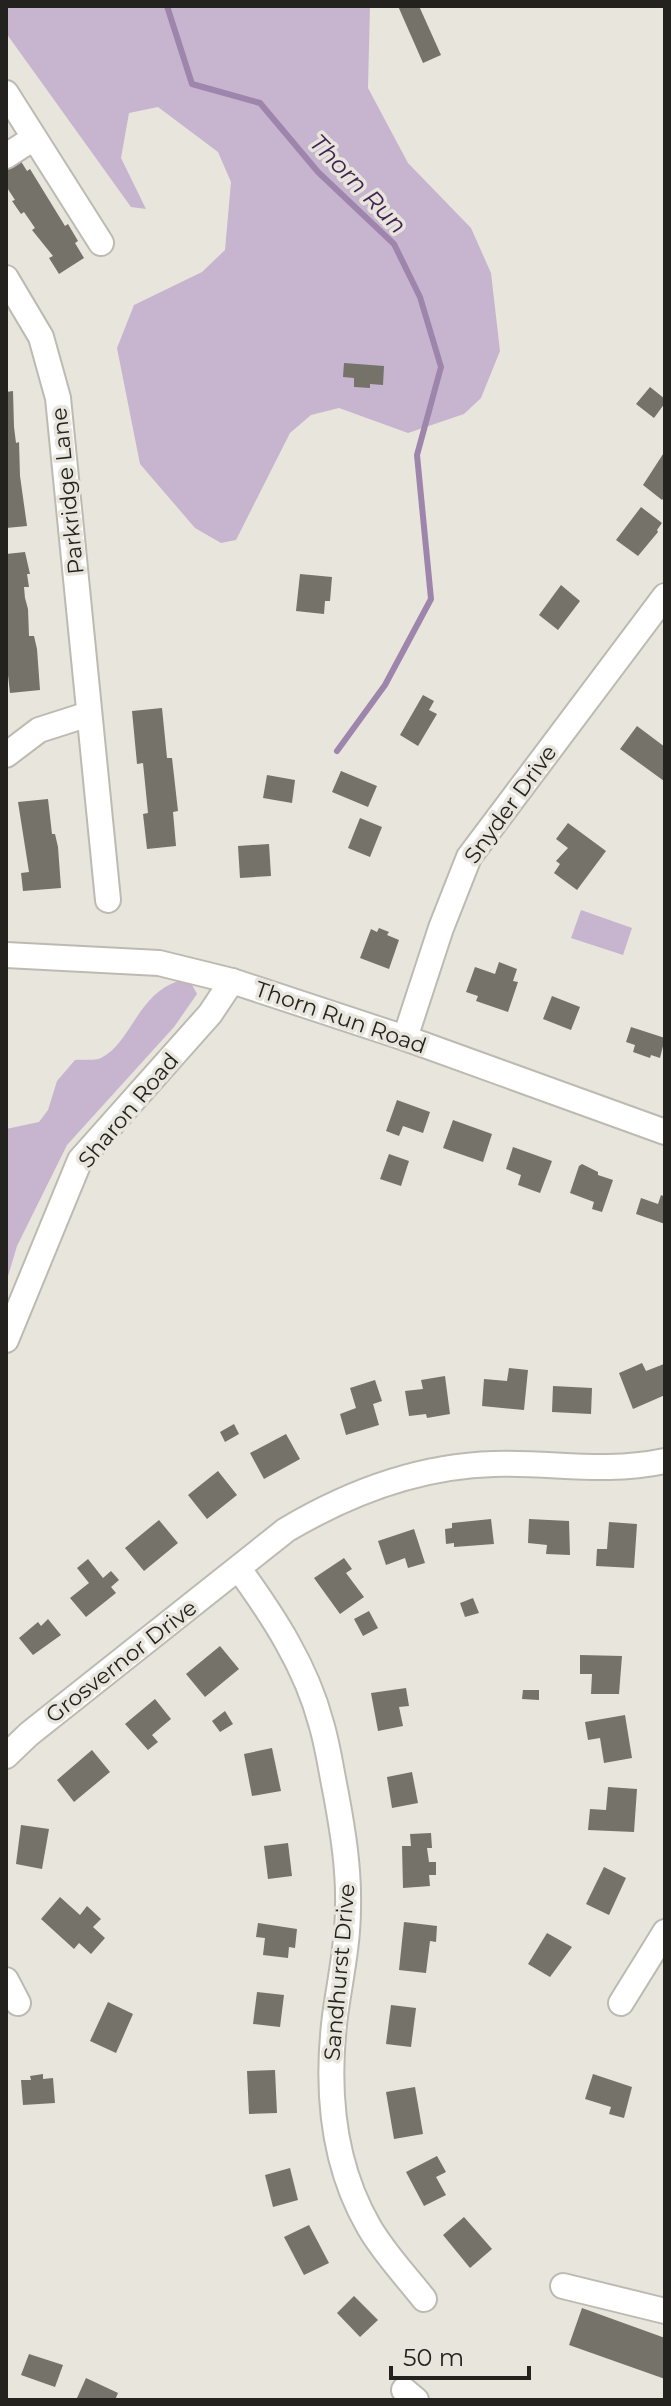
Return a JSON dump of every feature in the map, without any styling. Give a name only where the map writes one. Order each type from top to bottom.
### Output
[{"type":"street","points":[[6,93],[101,243]]},
{"type":"street","points":[[6,156],[34,138]]},
{"type":"street","name":"Parkridge Lane","points":[[6,278],[41,337],[58,398],[108,900]]},
{"type":"street","name":"Snyder Drive","points":[[405,1038],[441,928],[469,857],[665,596]]},
{"type":"street","points":[[6,755],[39,730],[89,714]]},
{"type":"street","name":"Thorn Run Road","points":[[6,955],[159,963],[232,981],[405,1038],[665,1132]]},
{"type":"street","name":"Sharon Road","points":[[6,1340],[80,1160],[210,1014],[232,981]]},
{"type":"street","points":[[239,1569],[286,1530],[328,1505],[399,1479],[469,1466],[518,1464],[617,1469],[665,1461]]},
{"type":"street","name":"Grosvernor Drive","points":[[6,1756],[29,1734],[239,1569]]},
{"type":"street","name":"Sandhurst Drive","points":[[239,1569],[269,1609],[312,1693],[326,1742],[340,1817],[348,1876],[348,1912],[331,2077],[338,2149],[357,2204],[370,2228],[424,2299]]},
{"type":"street","points":[[621,2003],[665,1932]]},
{"type":"street","points":[[6,1980],[18,2003]]},
{"type":"street","points":[[563,2286],[665,2311]]},
{"type":"shaded area","points":[[6,6],[370,6],[368,88],[408,163],[471,228],[491,273],[500,351],[481,398],[464,414],[408,433],[339,408],[311,415],[290,433],[236,540],[221,543],[195,528],[140,464],[117,348],[134,305],[202,272],[225,250],[231,182],[218,152],[158,107],[129,113],[121,158],[146,209],[131,207],[6,33]]},
{"type":"shaded area","points":[[581,910],[632,928],[623,955],[571,938]]},
{"type":"shaded area","points":[[178,981],[191,983],[197,994],[174,1027],[67,1145],[17,1246],[6,1283],[6,1129],[39,1122],[48,1110],[57,1081],[75,1060],[98,1059],[111,1051],[153,997]]},
{"type":"building","points":[[398,6],[419,6],[441,55],[423,63]]},
{"type":"building","points":[[17,155],[27,171],[30,169],[65,226],[68,224],[84,258],[59,274],[49,258],[53,256],[32,230],[35,228],[24,212],[21,214],[12,201],[15,200],[6,186],[6,162]]},
{"type":"building","points":[[344,363],[384,366],[383,385],[354,387],[354,378],[343,377]]},
{"type":"building","points":[[650,387],[665,399],[654,418],[636,404]]},
{"type":"building","points":[[13,391],[14,427],[16,443],[19,442],[27,526],[6,528],[6,392]]},
{"type":"building","points":[[665,451],[665,496],[662,500],[643,485]]},
{"type":"building","points":[[641,507],[662,523],[638,556],[616,540]]},
{"type":"building","points":[[25,552],[30,574],[27,574],[29,587],[24,587],[29,636],[34,636],[37,649],[40,690],[10,693],[6,657],[6,554]]},
{"type":"building","points":[[300,574],[332,577],[330,601],[325,601],[324,614],[296,611]]},
{"type":"building","points":[[561,585],[580,601],[558,630],[539,615]]},
{"type":"building","points":[[423,695],[434,701],[429,710],[437,714],[418,746],[400,735]]},
{"type":"building","points":[[162,708],[167,758],[172,758],[178,811],[173,812],[176,846],[147,849],[143,814],[148,813],[143,763],[137,764],[132,711]]},
{"type":"building","points":[[637,726],[665,747],[664,781],[620,749]]},
{"type":"building","points":[[341,771],[377,786],[368,807],[332,792]]},
{"type":"building","points":[[267,775],[295,780],[292,803],[263,798]]},
{"type":"building","points":[[48,799],[52,834],[55,834],[58,847],[61,888],[23,891],[21,873],[29,872],[18,802]]},
{"type":"building","points":[[360,818],[382,827],[370,857],[348,848]]},
{"type":"building","points":[[568,823],[606,851],[577,890],[554,873],[560,864],[556,861],[568,848],[556,839]]},
{"type":"building","points":[[269,844],[271,876],[240,878],[238,846]]},
{"type":"building","points":[[379,928],[399,940],[389,969],[360,958],[371,929],[377,932]]},
{"type":"building","points":[[499,962],[517,969],[513,981],[518,982],[508,1012],[476,1001],[478,996],[466,992],[475,967],[495,974]]},
{"type":"building","points":[[552,996],[580,1007],[571,1030],[543,1019]]},
{"type":"building","points":[[631,1027],[665,1038],[660,1058],[633,1052],[635,1045],[626,1042]]},
{"type":"building","points":[[397,1100],[430,1112],[423,1133],[403,1126],[399,1136],[386,1131]]},
{"type":"building","points":[[453,1120],[492,1134],[483,1162],[443,1148]]},
{"type":"building","points":[[513,1147],[552,1161],[540,1193],[518,1185],[521,1175],[506,1169]]},
{"type":"building","points":[[389,1154],[409,1161],[401,1186],[380,1179]]},
{"type":"building","points":[[582,1164],[598,1172],[598,1175],[613,1180],[602,1212],[592,1209],[594,1202],[570,1193]]},
{"type":"building","points":[[661,1195],[665,1197],[665,1224],[636,1214],[641,1198],[658,1204]]},
{"type":"building","points":[[642,1363],[646,1371],[664,1364],[665,1395],[633,1409],[619,1373]]},
{"type":"building","points":[[509,1368],[528,1370],[524,1410],[482,1406],[484,1379],[507,1381]]},
{"type":"building","points":[[445,1376],[450,1414],[427,1418],[426,1414],[409,1416],[405,1391],[423,1389],[421,1380]]},
{"type":"building","points":[[375,1380],[382,1401],[373,1404],[379,1425],[346,1435],[340,1414],[356,1408],[350,1388]]},
{"type":"building","points":[[553,1386],[592,1388],[591,1414],[552,1412]]},
{"type":"building","points":[[234,1424],[239,1434],[225,1442],[220,1432]]},
{"type":"building","points":[[286,1434],[300,1459],[264,1479],[250,1453]]},
{"type":"building","points":[[218,1471],[237,1495],[207,1519],[188,1495]]},
{"type":"building","points":[[491,1519],[494,1544],[454,1547],[454,1543],[446,1544],[445,1529],[452,1528],[452,1523]]},
{"type":"building","points":[[529,1519],[569,1521],[570,1555],[546,1554],[547,1545],[528,1543]]},
{"type":"building","points":[[159,1520],[178,1543],[144,1571],[125,1548]]},
{"type":"building","points":[[609,1522],[637,1524],[634,1568],[596,1566],[597,1549],[607,1549]]},
{"type":"building","points":[[414,1529],[425,1563],[408,1568],[405,1558],[386,1565],[378,1541]]},
{"type":"building","points":[[344,1558],[352,1569],[346,1573],[364,1597],[340,1614],[314,1578]]},
{"type":"building","points":[[88,1559],[103,1578],[111,1571],[119,1580],[111,1587],[116,1593],[86,1617],[70,1598],[89,1583],[77,1568]]},
{"type":"building","points":[[473,1598],[479,1613],[465,1617],[460,1603]]},
{"type":"building","points":[[369,1611],[378,1628],[363,1636],[354,1619]]},
{"type":"building","points":[[48,1619],[61,1635],[33,1655],[19,1638],[38,1622],[41,1626]]},
{"type":"building","points":[[220,1646],[239,1669],[205,1697],[186,1674]]},
{"type":"building","points":[[580,1655],[622,1656],[619,1694],[591,1694],[592,1674],[580,1674]]},
{"type":"building","points":[[406,1688],[409,1706],[399,1707],[403,1726],[378,1731],[371,1693]]},
{"type":"building","points":[[523,1690],[539,1690],[539,1700],[522,1699]]},
{"type":"building","points":[[155,1699],[171,1719],[152,1735],[158,1742],[148,1750],[125,1724]]},
{"type":"building","points":[[225,1711],[233,1724],[220,1732],[212,1721]]},
{"type":"building","points":[[625,1715],[632,1758],[604,1763],[600,1738],[588,1740],[585,1722]]},
{"type":"building","points":[[272,1748],[281,1791],[252,1796],[244,1754]]},
{"type":"building","points":[[92,1750],[110,1772],[74,1802],[57,1780]]},
{"type":"building","points":[[412,1772],[418,1803],[392,1808],[387,1777]]},
{"type":"building","points":[[608,1787],[637,1789],[634,1832],[588,1830],[590,1809],[606,1810]]},
{"type":"building","points":[[21,1825],[49,1829],[42,1869],[16,1864]]},
{"type":"building","points":[[431,1833],[432,1848],[427,1848],[429,1862],[436,1862],[436,1875],[429,1875],[430,1886],[403,1888],[402,1846],[411,1846],[410,1834]]},
{"type":"building","points":[[288,1843],[292,1876],[268,1879],[264,1846]]},
{"type":"building","points":[[604,1867],[626,1878],[609,1915],[586,1904]]},
{"type":"building","points":[[60,1897],[80,1915],[87,1906],[101,1919],[93,1927],[105,1938],[91,1954],[79,1943],[74,1949],[41,1919]]},
{"type":"building","points":[[404,1922],[437,1926],[436,1942],[430,1941],[426,1973],[399,1970]]},
{"type":"building","points":[[258,1923],[297,1929],[295,1948],[289,1947],[288,1958],[263,1955],[265,1938],[256,1937]]},
{"type":"building","points":[[547,1933],[572,1947],[550,1977],[528,1964]]},
{"type":"building","points":[[257,1992],[284,1995],[280,2027],[253,2024]]},
{"type":"building","points":[[108,2002],[133,2014],[116,2053],[90,2041]]},
{"type":"building","points":[[391,2005],[416,2008],[411,2047],[386,2044]]},
{"type":"building","points":[[275,2070],[277,2113],[249,2114],[247,2071]]},
{"type":"building","points":[[43,2074],[43,2079],[53,2078],[55,2103],[23,2105],[21,2080],[31,2080],[30,2076]]},
{"type":"building","points":[[593,2074],[632,2087],[624,2118],[609,2114],[611,2107],[585,2099]]},
{"type":"building","points":[[415,2087],[423,2134],[394,2139],[386,2092]]},
{"type":"building","points":[[437,2156],[446,2172],[436,2177],[446,2195],[424,2206],[406,2172]]},
{"type":"building","points":[[290,2168],[298,2200],[273,2207],[265,2175]]},
{"type":"building","points":[[464,2217],[492,2249],[470,2268],[443,2235]]},
{"type":"building","points":[[309,2225],[329,2263],[304,2275],[284,2237]]},
{"type":"building","points":[[354,2296],[378,2320],[360,2337],[337,2313]]},
{"type":"building","points":[[582,2308],[665,2338],[665,2379],[569,2345]]},
{"type":"building","points":[[29,2354],[63,2365],[55,2387],[21,2375]]},
{"type":"building","points":[[86,2378],[118,2393],[115,2400],[77,2398]]},
{"type":"waterway","name":"Thorn Run","points":[[167,6],[192,84],[260,103],[318,172],[394,244],[420,297],[441,367],[417,455],[431,599],[385,685],[337,751]]}]
